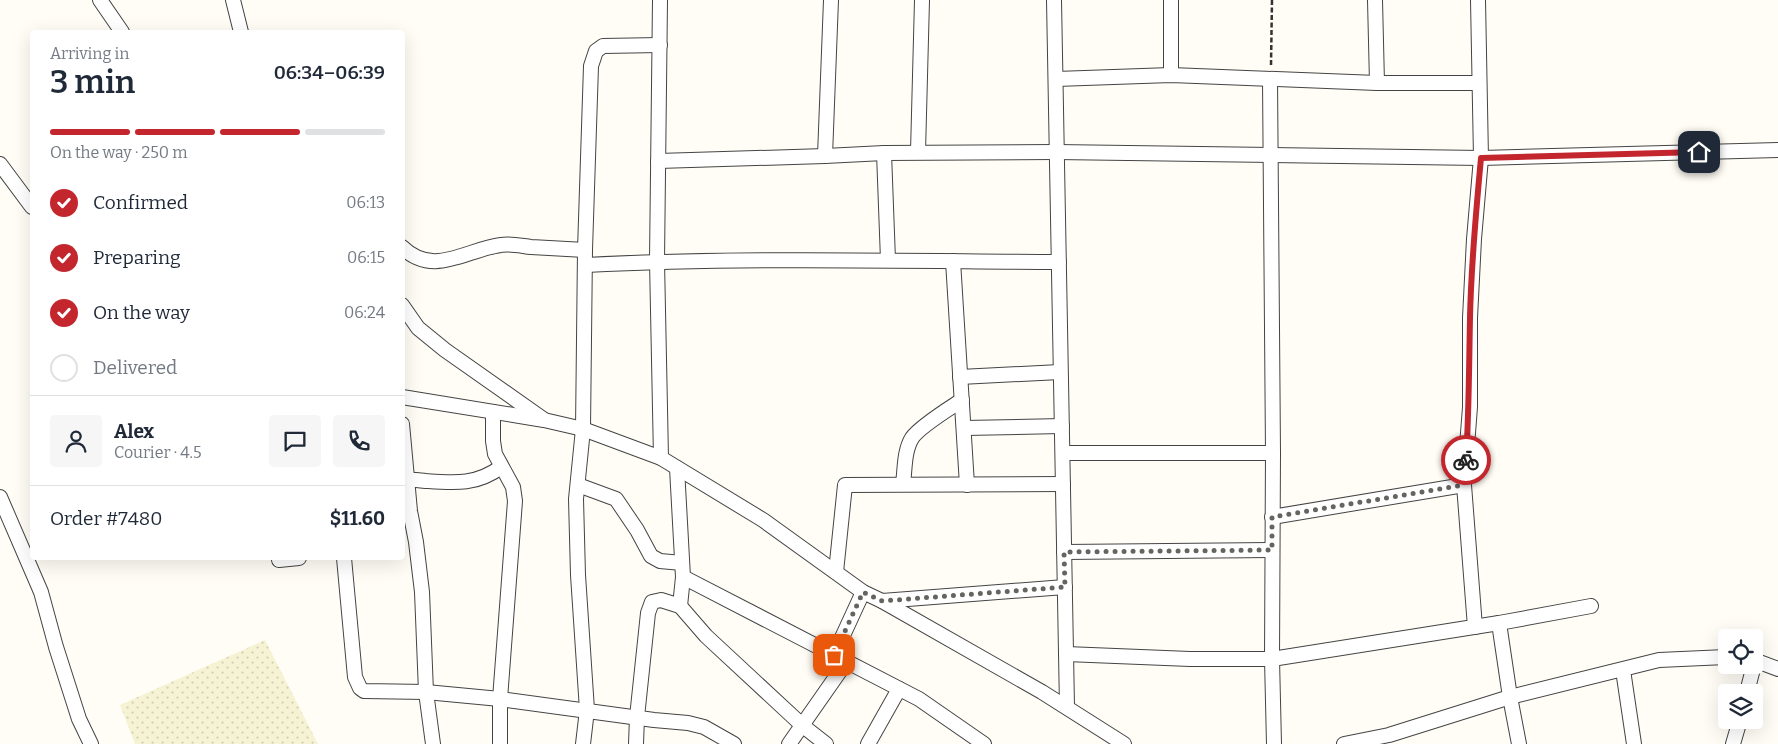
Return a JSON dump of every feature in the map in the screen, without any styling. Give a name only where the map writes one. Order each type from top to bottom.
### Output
[{"type":"street","points":[[100,0],[121,30]]},
{"type":"street","points":[[233,0],[240,30]]},
{"type":"street","points":[[660,0],[657,261],[660,458]]},
{"type":"street","points":[[825,156],[831,0]]},
{"type":"street","points":[[918,152],[922,0]]},
{"type":"street","points":[[1054,0],[1067,707]]},
{"type":"street","points":[[1170,0],[1171,75]]},
{"type":"street","points":[[1376,0],[1378,83]]},
{"type":"street","points":[[1475,627],[1464,485],[1470,407],[1470,318],[1473,258],[1481,158],[1478,0]]},
{"type":"street","points":[[583,744],[587,710],[578,575],[576,499],[583,429],[591,66],[598,48],[603,46],[660,45]]},
{"type":"street","points":[[1056,79],[1171,75],[1378,83],[1479,84]]},
{"type":"street","points":[[1270,79],[1274,744]]},
{"type":"street","points":[[658,161],[825,156],[884,152],[1271,154],[1481,158],[1778,150]]},
{"type":"street","points":[[884,152],[888,260]]},
{"type":"street","points":[[0,164],[30,204]]},
{"type":"street","points":[[405,250],[422,259],[439,261],[456,259],[502,244],[586,250]]},
{"type":"street","points":[[586,265],[657,261],[888,260],[1059,262]]},
{"type":"street","points":[[953,261],[967,484]]},
{"type":"street","points":[[405,309],[418,328],[445,350],[544,420]]},
{"type":"street","points":[[960,377],[1060,372]]},
{"type":"street","points":[[405,397],[544,420],[583,429],[660,458],[763,520],[863,592],[1067,707],[1124,744]]},
{"type":"street","points":[[903,484],[907,452],[912,437],[962,400]]},
{"type":"street","points":[[493,412],[495,454],[513,487],[515,501],[500,699],[500,744]]},
{"type":"street","points":[[964,428],[1062,426]]},
{"type":"street","points":[[1063,453],[1273,453]]},
{"type":"street","points":[[433,744],[426,692],[422,592],[409,543],[410,512],[405,480],[472,481],[485,478],[501,467]]},
{"type":"street","points":[[676,468],[682,570],[680,606]]},
{"type":"street","points":[[836,572],[845,485],[1063,484]]},
{"type":"street","points":[[578,485],[616,499],[634,525],[651,556],[682,570],[834,655],[919,699],[984,744]]},
{"type":"street","points":[[1272,517],[1464,485]]},
{"type":"street","points":[[0,498],[41,592],[79,719],[90,744]]},
{"type":"street","points":[[1064,552],[1272,550]]},
{"type":"street","points":[[344,560],[355,677],[360,688],[370,692],[426,692],[500,699],[696,724],[734,744]]},
{"type":"street","points":[[882,601],[1065,587]]},
{"type":"street","points":[[834,655],[863,592]]},
{"type":"street","points":[[636,744],[648,613],[651,605],[661,600],[680,606],[706,636],[803,726],[826,744]]},
{"type":"street","points":[[1066,654],[1190,659],[1272,659],[1500,623],[1591,606]]},
{"type":"street","points":[[1500,623],[1510,697],[1519,744]]},
{"type":"street","points":[[1344,744],[1391,739],[1510,697],[1658,660],[1718,657]]},
{"type":"street","points":[[789,744],[847,662]]},
{"type":"street","points":[[1763,665],[1778,669]]},
{"type":"street","points":[[1623,670],[1634,744]]},
{"type":"street","points":[[868,744],[899,688]]},
{"type":"street","points":[[1734,744],[1738,729]]},
{"type":"path","points":[[1270,79],[1272,0]]},
{"type":"shaded area","points":[[265,640],[318,744],[135,744],[120,705]]},
{"type":"way so far","points":[[834,655],[863,592],[882,601],[1065,587],[1064,552],[1272,550],[1272,517],[1464,485],[1466,460]]},
{"type":"route","points":[[1466,460],[1470,407],[1470,318],[1481,158],[1699,152]]}]
